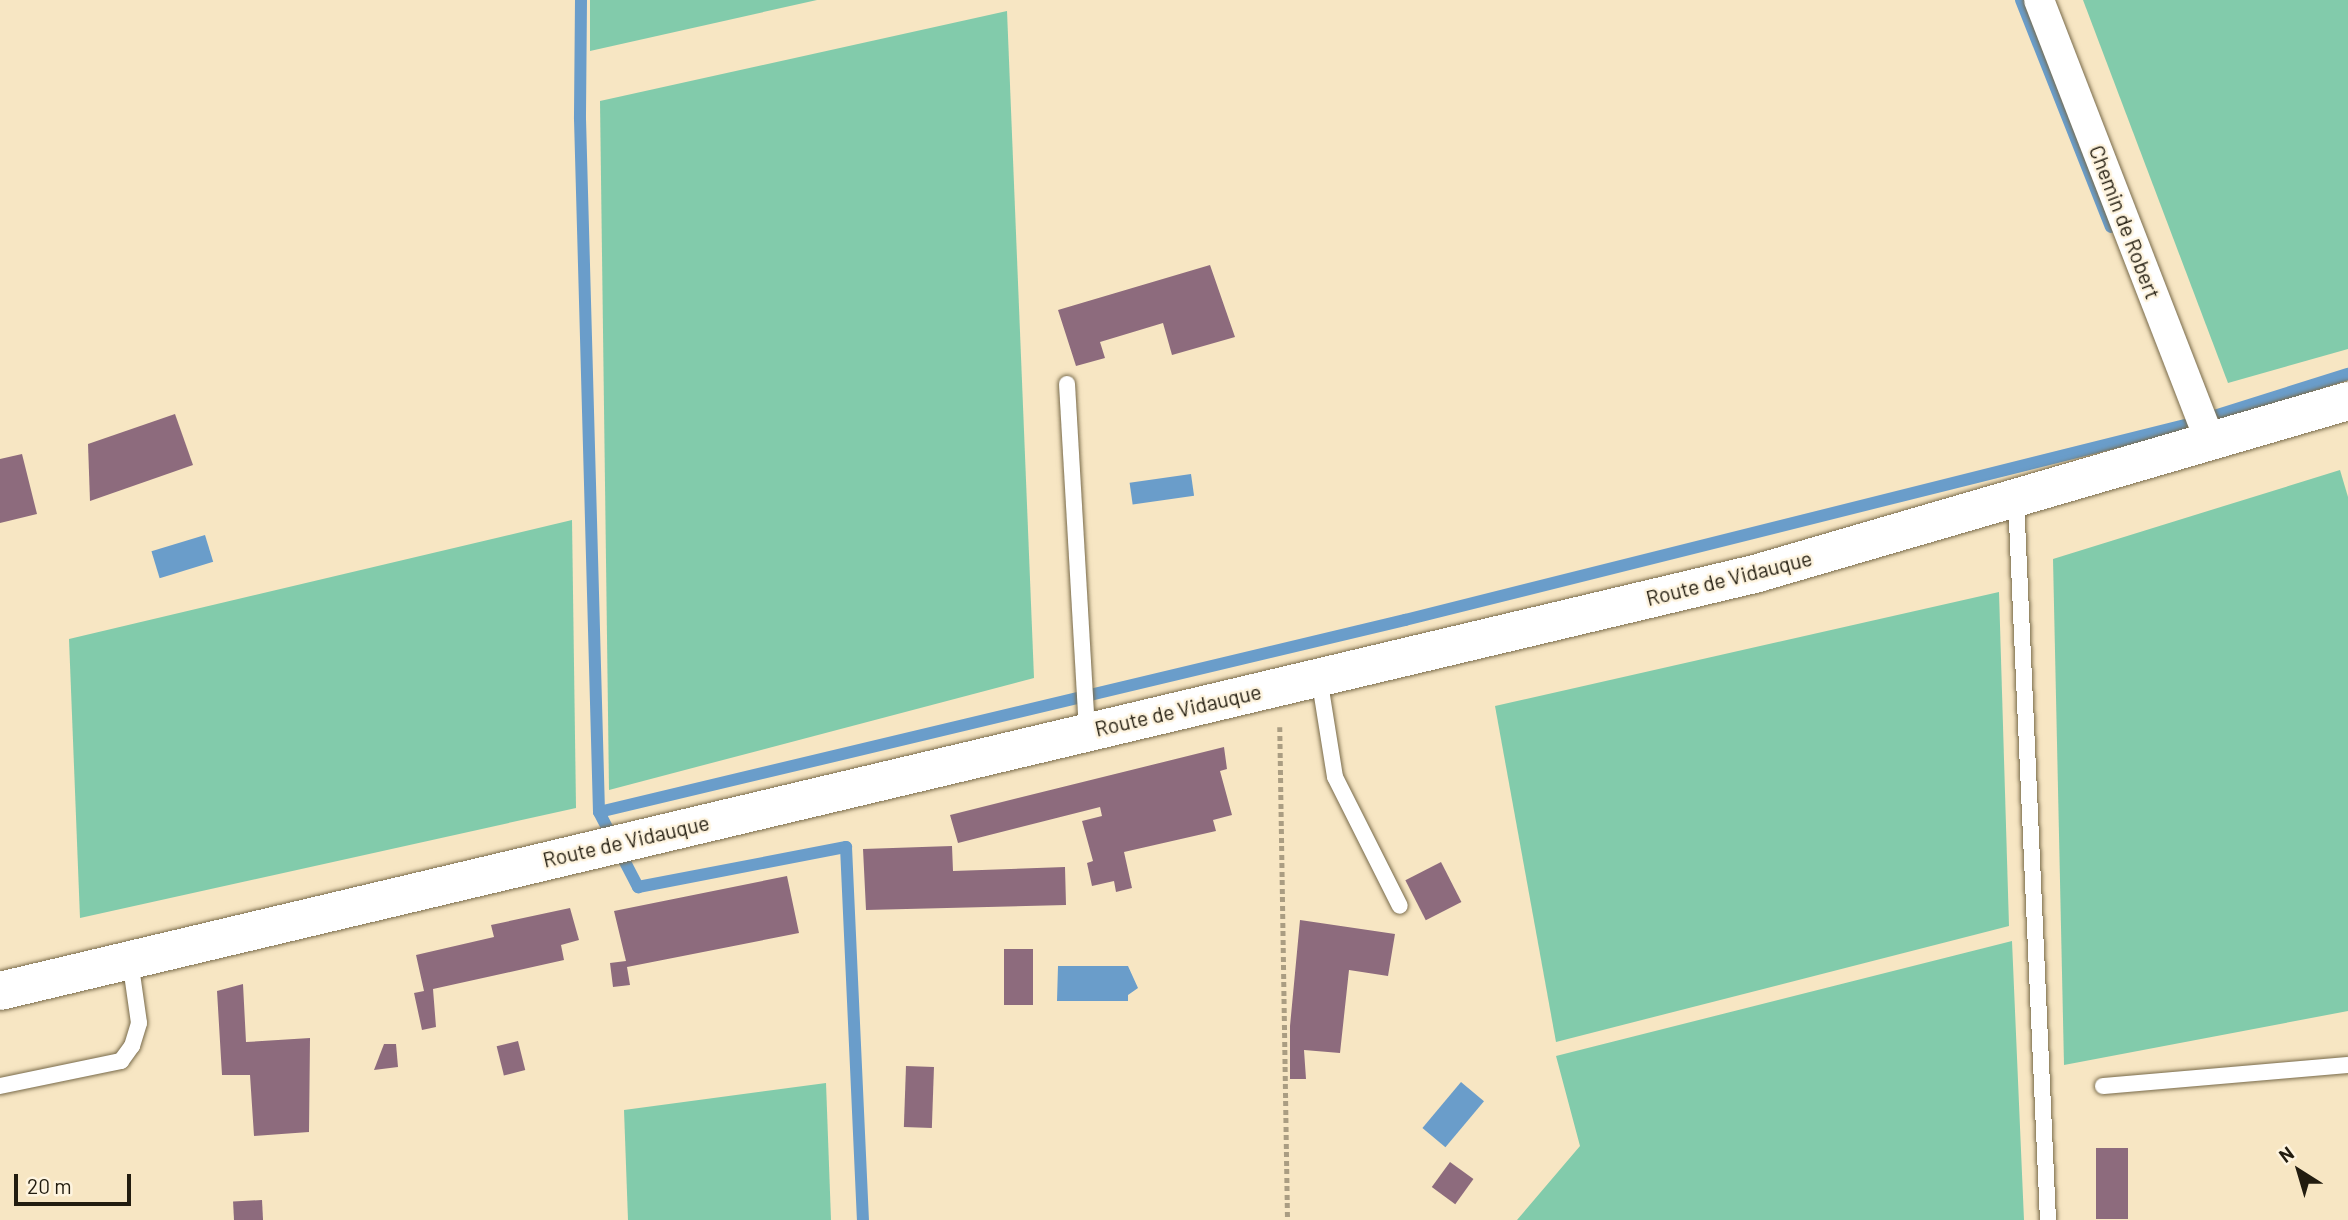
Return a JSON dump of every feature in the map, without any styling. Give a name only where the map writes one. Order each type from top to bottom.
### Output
[{"type":"street","name":"Chemin de Robert","points":[[2039,0],[2211,443]]},
{"type":"street","name":"Route de Vidauque","points":[[0,991],[1758,573],[2348,401]]},
{"type":"lane","points":[[1067,384],[1087,732]]},
{"type":"lane","points":[[2016,499],[2048,1220]]},
{"type":"lane","points":[[1320,677],[1335,777],[1400,906]]},
{"type":"lane","points":[[0,1086],[121,1061],[132,1046],[139,1023],[130,960]]},
{"type":"lane","points":[[2103,1086],[2348,1065]]},
{"type":"path","points":[[1272,688],[1283,741],[1288,1220]]},
{"type":"green space","points":[[590,0],[817,0],[590,51]]},
{"type":"green space","points":[[2083,0],[2348,0],[2348,349],[2228,383]]},
{"type":"green space","points":[[1007,11],[1034,678],[609,790],[600,101]]},
{"type":"green space","points":[[2340,470],[2348,497],[2348,1011],[2064,1065],[2053,559]]},
{"type":"green space","points":[[572,520],[576,808],[80,918],[69,639]]},
{"type":"green space","points":[[1999,592],[2009,926],[1556,1042],[1495,706]]},
{"type":"green space","points":[[2012,941],[2024,1220],[1517,1220],[1580,1146],[1556,1056]]},
{"type":"green space","points":[[826,1083],[831,1220],[628,1220],[624,1110]]},
{"type":"water","points":[[1191,474],[1194,496],[1133,504],[1130,483]]},
{"type":"water","points":[[205,535],[213,562],[160,578],[151,551]]},
{"type":"water","points":[[1058,966],[1128,966],[1138,988],[1128,995],[1128,1001],[1057,1001]]},
{"type":"water","points":[[1461,1082],[1484,1101],[1445,1147],[1422,1128]]},
{"type":"building","points":[[1210,265],[1235,337],[1172,355],[1163,323],[1100,342],[1105,358],[1076,366],[1058,310]]},
{"type":"building","points":[[175,414],[193,465],[90,501],[88,444]]},
{"type":"building","points":[[22,454],[37,514],[0,523],[0,459]]},
{"type":"building","points":[[1224,747],[1227,769],[1220,771],[1232,815],[1213,820],[1216,831],[1124,852],[1132,888],[1116,892],[1114,881],[1092,886],[1087,863],[1093,861],[1082,821],[1102,816],[1100,807],[958,843],[950,815]]},
{"type":"building","points":[[952,846],[953,871],[1065,867],[1066,905],[866,910],[863,849]]},
{"type":"building","points":[[1441,862],[1461,902],[1426,920],[1405,880]]},
{"type":"building","points":[[787,876],[799,933],[627,967],[630,985],[613,987],[610,963],[626,961],[614,911]]},
{"type":"building","points":[[570,908],[579,940],[561,945],[564,960],[433,989],[436,1027],[422,1030],[414,993],[424,991],[416,955],[494,937],[491,925]]},
{"type":"building","points":[[1300,920],[1395,934],[1388,976],[1349,970],[1340,1053],[1304,1050],[1306,1079],[1290,1079],[1290,1026]]},
{"type":"building","points":[[1004,949],[1033,949],[1033,1005],[1004,1005]]},
{"type":"building","points":[[243,984],[246,1042],[310,1038],[309,1132],[254,1136],[250,1075],[222,1075],[217,991]]},
{"type":"building","points":[[518,1041],[525,1070],[504,1075],[497,1046]]},
{"type":"building","points":[[384,1044],[396,1044],[398,1067],[374,1070]]},
{"type":"building","points":[[906,1066],[934,1067],[932,1128],[904,1127]]},
{"type":"building","points":[[2096,1148],[2128,1148],[2128,1219],[2096,1219]]},
{"type":"building","points":[[1450,1162],[1473,1179],[1455,1204],[1432,1187]]},
{"type":"building","points":[[262,1200],[263,1220],[234,1220],[233,1202]]},
{"type":"waterway","points":[[581,0],[580,119],[599,812],[638,887],[846,847],[863,1220]]},
{"type":"waterway","points":[[2021,0],[2111,227]]},
{"type":"waterway","points":[[599,812],[1405,620],[2189,424],[2348,374]]}]
